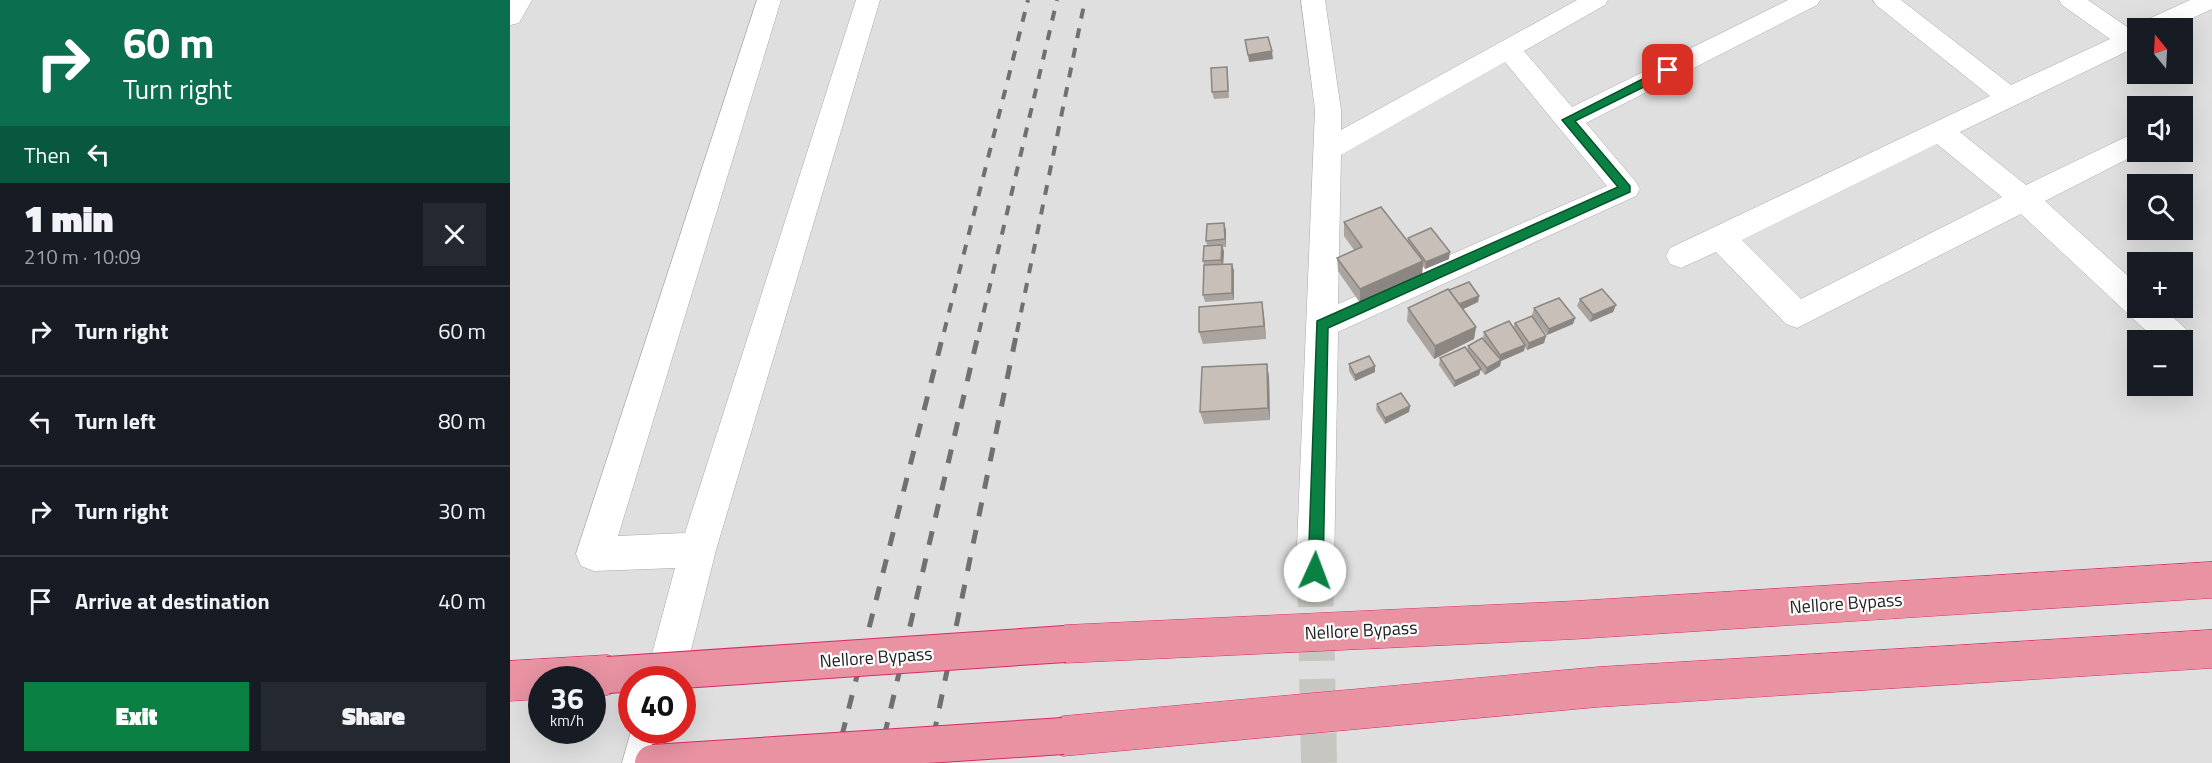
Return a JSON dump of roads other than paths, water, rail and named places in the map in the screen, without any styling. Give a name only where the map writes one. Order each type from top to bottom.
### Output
[{"type":"highway","name":"Nellore Bypass","points":[[510,681],[1065,644],[1575,620],[2212,580]]},
{"type":"highway","points":[[653,763],[1063,736],[1598,687],[2212,649]]},
{"type":"street","points":[[510,17],[520,0]]},
{"type":"street","points":[[698,550],[594,554],[770,0]]},
{"type":"street","points":[[669,666],[698,550],[868,0]]},
{"type":"street","points":[[1327,150],[1596,0]]},
{"type":"street","points":[[1568,120],[1808,0]]},
{"type":"street","points":[[1886,0],[2009,97]]},
{"type":"street","points":[[2071,0],[2127,28]]},
{"type":"street","points":[[1315,1],[1328,110],[1315,571]]},
{"type":"street","points":[[2174,18],[2202,5]]},
{"type":"street","points":[[1681,256],[2127,40]]},
{"type":"street","points":[[1322,325],[1626,189],[1508,49]]},
{"type":"street","points":[[1940,131],[2024,199],[2127,294]]},
{"type":"street","points":[[1720,237],[1797,315],[2127,147]]},
{"type":"street","points":[[2153,318],[2166,330]]},
{"type":"street","points":[[643,763],[648,744]]},
{"type":"tunnel","points":[[1315,571],[1319,763]]},
{"type":"railway","points":[[944,332],[1028,0]]},
{"type":"railway","points":[[979,332],[1057,0]]},
{"type":"railway","points":[[1017,332],[1085,0]]},
{"type":"railway","points":[[835,763],[944,331]]},
{"type":"railway","points":[[878,763],[979,331]]},
{"type":"railway","points":[[928,763],[1017,331]]}]
